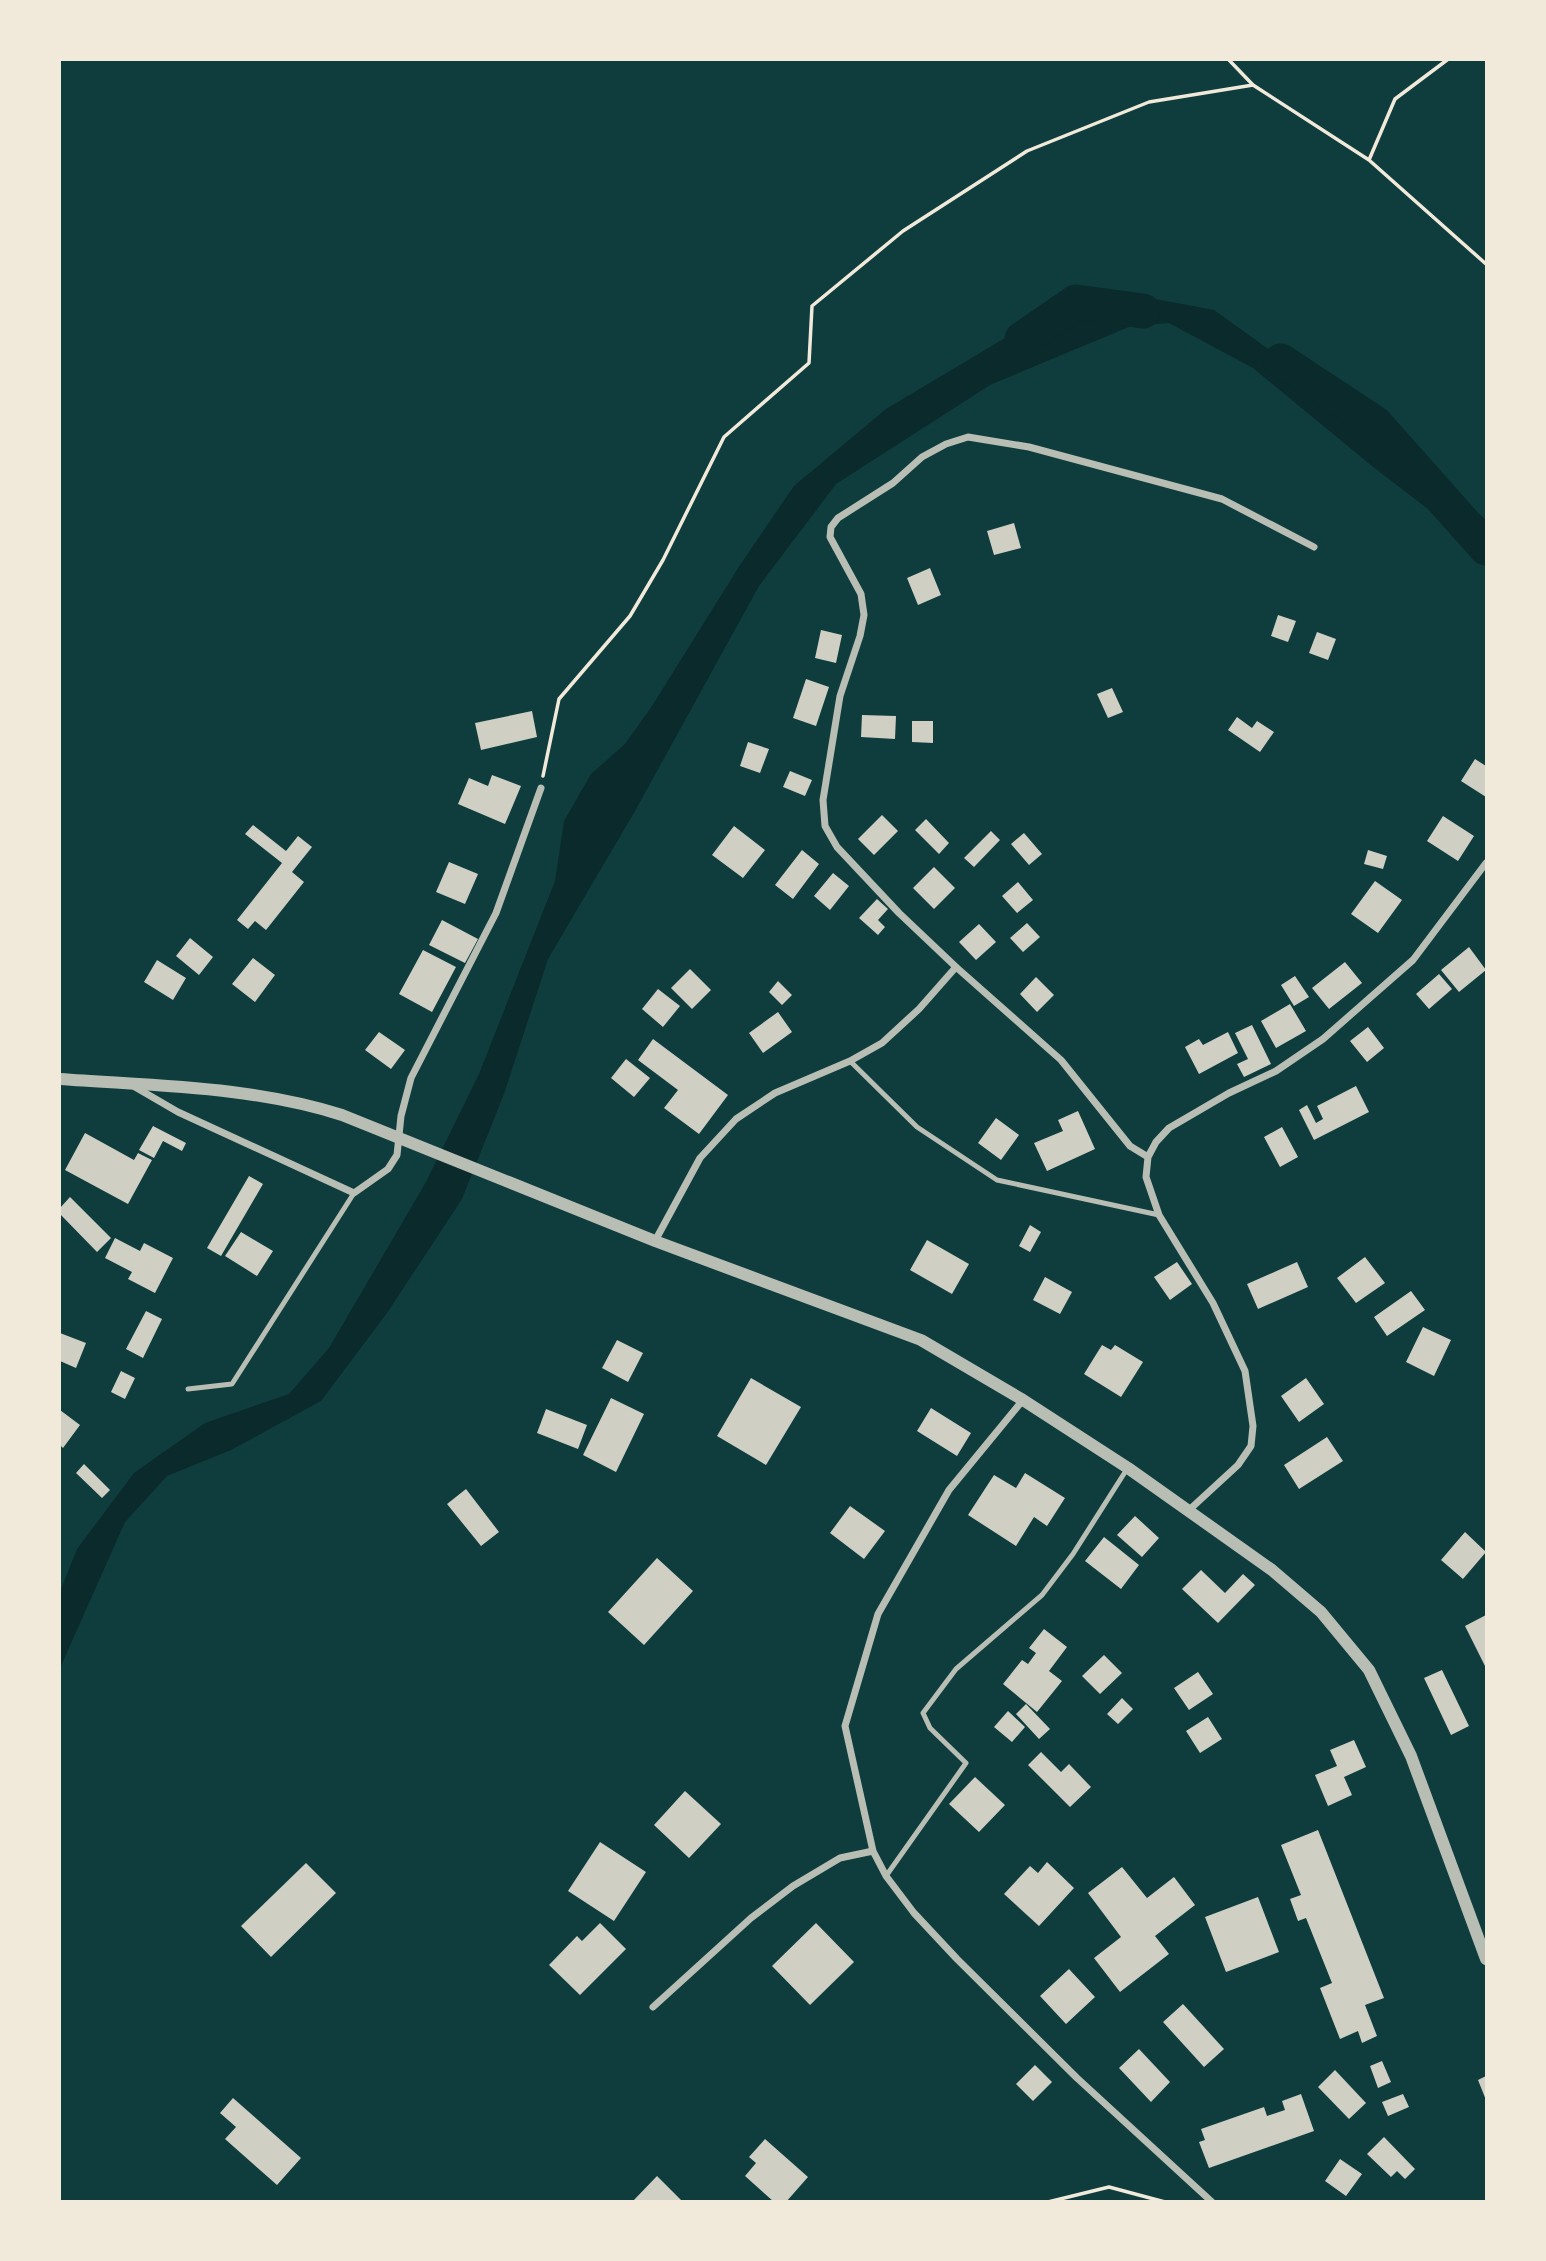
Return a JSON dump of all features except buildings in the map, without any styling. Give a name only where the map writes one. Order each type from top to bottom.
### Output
[{"type":"street","points":[[1148,1157],[1130,1146],[1061,1060],[956,967],[837,847],[825,826],[823,800],[840,696],[860,636],[864,615],[861,594],[830,537],[831,527],[838,518],[893,483],[922,457],[946,444],[968,437],[1029,447],[1222,499],[1314,547]]},
{"type":"street","points":[[131,1084],[178,1112],[354,1193],[383,1174],[397,1155],[401,1116],[411,1078],[496,913],[541,788]]},
{"type":"street","points":[[1188,1511],[1238,1465],[1251,1446],[1253,1426],[1245,1371],[1213,1303],[1159,1215],[1146,1177],[1148,1157],[1156,1142],[1169,1128],[1230,1093],[1276,1071],[1323,1039],[1413,960],[1486,863]]},
{"type":"street","points":[[655,1241],[700,1158],[736,1119],[775,1093],[882,1043],[919,1009],[956,967]]},
{"type":"street","points":[[60,1079],[227,1090],[315,1107],[372,1126],[655,1241],[921,1340],[1023,1401],[1128,1468],[1272,1570],[1321,1612],[1369,1670],[1411,1756],[1486,1959]]},
{"type":"street","points":[[1023,1401],[949,1490],[878,1615],[845,1726],[873,1851],[886,1875],[914,1913],[957,1959],[1077,2078],[1212,2202]]},
{"type":"street","points":[[653,2007],[751,1918],[793,1886],[840,1858],[873,1851]]},
{"type":"lane","points":[[850,1060],[917,1127],[997,1180],[1159,1215]]},
{"type":"lane","points":[[188,1389],[232,1384],[354,1193]]},
{"type":"lane","points":[[886,1875],[966,1763],[930,1728],[923,1713],[956,1669],[1042,1595],[1073,1555],[1128,1468]]},
{"type":"path","points":[[1229,60],[1253,85],[1369,160],[1486,264]]},
{"type":"path","points":[[1369,160],[1395,99],[1447,60]]},
{"type":"path","points":[[541,788],[559,699],[630,616],[663,560],[724,437],[809,363],[812,306],[903,231],[1027,150],[1149,102],[1253,85]]},
{"type":"path","points":[[1048,2202],[1109,2187],[1165,2202]]},
{"type":"water","points":[[1139,296],[1214,310],[1311,380],[1422,466],[1486,520],[1486,561],[1462,535],[1372,466],[1253,368],[1169,323],[1131,326],[990,385],[836,484],[759,586],[635,811],[548,959],[504,1094],[462,1199],[387,1313],[321,1401],[231,1450],[167,1476],[125,1522],[60,1668],[60,1592],[77,1549],[134,1473],[205,1423],[289,1394],[329,1348],[426,1182],[479,1074],[555,881],[564,821],[591,774],[625,744],[652,706],[740,565],[794,486],[886,409],[1040,317]]},
{"type":"waterway","points":[[1022,339],[1076,302],[1143,311]]},
{"type":"waterway","points":[[1281,361],[1375,423],[1486,548]]}]
